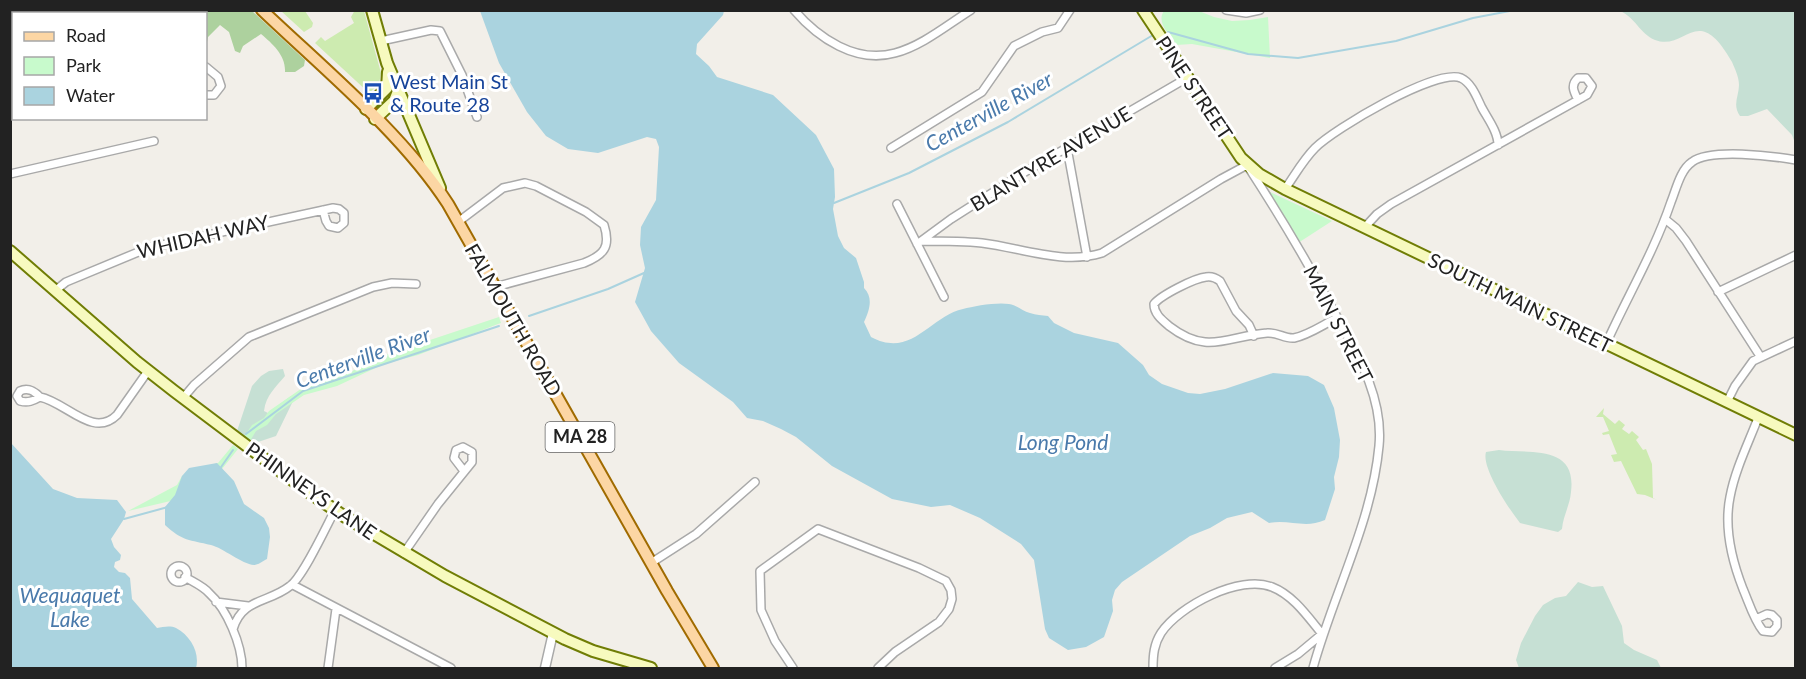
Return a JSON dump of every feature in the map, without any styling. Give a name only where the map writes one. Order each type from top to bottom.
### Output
[{"type":"main road","name":"FALMOUTH ROAD","points":[[262,10],[422,166],[448,204],[713,669]]},
{"type":"main road","points":[[372,10],[387,63],[448,204]]},
{"type":"main road","name":"PINE STREET","points":[[1143,10],[1247,165]]},
{"type":"main road","points":[[366,109],[387,88],[387,63]]},
{"type":"main road","points":[[375,118],[394,101],[398,91]]},
{"type":"main road","name":"SOUTH MAIN STREET","points":[[1247,165],[1285,189],[1796,435]]},
{"type":"main road","name":"PHINNEYS LANE","points":[[10,251],[148,371],[335,510],[404,553],[553,633],[582,647],[651,669]]},
{"type":"main road","points":[[705,655],[705,669]]},
{"type":"street","points":[[794,10],[815,32],[838,46],[858,53],[878,56],[896,53],[916,44],[970,10]]},
{"type":"street","points":[[891,148],[982,92],[1014,46],[1042,32],[1058,28],[1070,10]]},
{"type":"street","points":[[1226,10],[1246,13],[1260,10]]},
{"type":"street","points":[[381,41],[431,30],[440,32],[462,75],[477,117]]},
{"type":"street","points":[[207,68],[218,77],[221,83],[216,93],[207,95]]},
{"type":"street","points":[[1285,189],[1307,157],[1331,135],[1405,92],[1443,77],[1460,78],[1469,85],[1495,132],[1498,145]]},
{"type":"street","name":"BLANTYRE AVENUE","points":[[919,242],[951,219],[1067,148],[1187,78]]},
{"type":"street","points":[[1365,227],[1391,204],[1578,100]]},
{"type":"street","points":[[10,174],[154,141]]},
{"type":"street","points":[[1067,148],[1087,257]]},
{"type":"street","points":[[1606,344],[1689,164],[1695,160],[1715,155],[1752,155],[1796,160]]},
{"type":"street","points":[[919,242],[983,243],[1061,257],[1087,257],[1102,253],[1247,165]]},
{"type":"street","name":"MAIN STREET","points":[[1247,165],[1294,240],[1337,318],[1371,386],[1378,410],[1380,444],[1369,502],[1322,634],[1313,669]]},
{"type":"street","points":[[458,222],[503,188],[525,183],[536,186],[591,214],[602,223],[606,233],[606,245],[602,254],[597,257],[584,263],[495,287]]},
{"type":"street","points":[[897,204],[919,242],[944,297]]},
{"type":"street","name":"WHIDAH WAY","points":[[56,290],[66,282],[148,248],[323,210]]},
{"type":"street","points":[[1665,219],[1686,241],[1760,356]]},
{"type":"street","points":[[1718,292],[1796,255]]},
{"type":"street","points":[[1254,336],[1217,279],[1203,278],[1162,297],[1154,304],[1156,313],[1165,323],[1182,336],[1198,341],[1216,342],[1254,336],[1267,333],[1293,338],[1337,318]]},
{"type":"street","points":[[183,398],[194,385],[242,342],[264,330],[374,287],[392,283],[416,284]]},
{"type":"street","points":[[1727,402],[1753,361],[1796,341]]},
{"type":"street","points":[[40,397],[49,399],[87,420],[103,424],[111,421],[117,415],[148,371]]},
{"type":"street","points":[[1756,618],[1734,561],[1729,512],[1732,490],[1758,418]]},
{"type":"street","points":[[404,553],[464,471]]},
{"type":"street","points":[[651,563],[696,534],[755,482]]},
{"type":"street","points":[[233,629],[239,615],[248,606],[293,585],[335,510]]},
{"type":"street","points":[[793,669],[775,641],[761,610],[760,571],[818,529],[919,568],[946,581],[951,590],[952,599],[949,609],[939,622],[896,652],[878,669]]},
{"type":"street","points":[[186,578],[205,589],[233,629],[242,652],[242,669]]},
{"type":"street","points":[[1153,669],[1156,642],[1174,618],[1215,594],[1242,584],[1257,583],[1271,586],[1284,593],[1322,634],[1275,669]]},
{"type":"street","points":[[293,585],[451,669]]},
{"type":"street","points":[[216,602],[248,606]]},
{"type":"street","points":[[328,669],[336,609]]},
{"type":"street","points":[[545,669],[553,633]]},
{"type":"green space","points":[[203,10],[252,11],[305,60],[304,66],[295,72],[285,72],[281,56],[261,34],[243,46],[240,53],[235,51],[229,32],[220,25],[208,37],[207,42],[207,12]]},
{"type":"green space","points":[[355,10],[364,11],[381,73],[379,84],[369,93],[315,43],[321,37],[325,41],[354,23],[351,17]]},
{"type":"green space","points":[[281,11],[305,11],[313,23],[312,27],[304,32]]},
{"type":"green space","points":[[1164,11],[1199,11],[1232,21],[1268,17],[1270,58],[1192,44],[1176,45],[1162,24]]},
{"type":"green space","points":[[1620,11],[1795,11],[1795,143],[1792,135],[1767,109],[1748,116],[1740,116],[1736,104],[1739,85],[1737,73],[1720,44],[1710,34],[1700,31],[1666,42],[1655,40]]},
{"type":"green space","points":[[1268,191],[1332,221],[1298,243]]},
{"type":"green space","points":[[499,317],[501,323],[418,355],[384,364],[337,386],[304,395],[256,431],[250,441],[244,437],[252,425],[308,384],[345,375],[376,358]]},
{"type":"green space","points":[[283,369],[285,376],[269,396],[264,411],[268,413],[291,396],[294,399],[276,436],[258,442],[239,436],[237,431],[252,386],[269,371]]},
{"type":"green space","points":[[1604,408],[1603,414],[1615,424],[1619,420],[1625,425],[1622,429],[1629,434],[1632,431],[1639,437],[1636,440],[1643,450],[1646,449],[1652,464],[1653,498],[1657,500],[1637,494],[1621,461],[1614,462],[1611,455],[1617,454],[1609,434],[1603,435],[1602,433],[1609,431],[1603,417],[1596,417]]},
{"type":"green space","points":[[233,445],[238,449],[222,469],[179,499],[128,511],[177,485],[182,476],[195,469],[218,463]]},
{"type":"green space","points":[[1499,450],[1549,454],[1567,466],[1571,477],[1571,492],[1562,529],[1558,532],[1520,523],[1497,489],[1488,468],[1486,452]]},
{"type":"green space","points":[[1578,582],[1592,587],[1603,586],[1622,626],[1624,643],[1657,660],[1661,668],[1519,668],[1516,660],[1521,643],[1535,616],[1543,605],[1555,598],[1566,596]]},
{"type":"water","name":"Long Pond","points":[[480,11],[724,11],[697,44],[696,54],[717,77],[773,95],[816,135],[834,169],[833,209],[838,236],[844,248],[856,258],[864,288],[869,296],[869,309],[864,322],[871,337],[885,342],[898,343],[920,334],[951,313],[992,304],[1009,304],[1032,314],[1048,316],[1054,323],[1074,333],[1118,343],[1143,365],[1149,375],[1162,384],[1188,393],[1200,394],[1225,389],[1273,373],[1308,376],[1324,385],[1334,408],[1340,440],[1334,477],[1335,489],[1325,520],[1311,524],[1269,523],[1252,512],[1227,518],[1190,536],[1122,582],[1115,590],[1112,600],[1113,611],[1104,637],[1086,647],[1068,650],[1049,638],[1045,629],[1034,560],[1021,544],[980,518],[950,505],[931,507],[892,499],[832,466],[796,437],[763,421],[747,418],[733,402],[679,363],[651,331],[635,302],[645,268],[640,245],[641,227],[656,200],[659,147],[656,139],[647,137],[598,153],[568,149],[546,136],[527,112],[499,63]]},
{"type":"water","name":"Wequaquet Lake","points":[[11,443],[53,489],[77,498],[117,500],[126,512],[111,539],[121,555],[114,567],[130,578],[132,599],[157,628],[174,627],[190,640],[197,657],[196,668],[11,668]]},
{"type":"water","points":[[217,463],[234,481],[244,504],[264,518],[269,528],[267,559],[257,564],[244,562],[211,545],[181,537],[165,525],[165,507],[175,495],[182,476],[189,468]]},
{"type":"waterway","name":"Centerville River","points":[[1168,32],[1248,54],[1298,58],[1396,41],[1473,18],[1515,10]]},
{"type":"waterway","name":"Centerville River","points":[[834,203],[909,173],[1008,122],[1153,35]]},
{"type":"waterway","name":"Centerville River","points":[[529,316],[608,289],[644,273]]},
{"type":"waterway","name":"Centerville River","points":[[246,434],[303,391],[499,326]]},
{"type":"waterway","name":"Centerville River","points":[[219,470],[233,450]]},
{"type":"waterway","name":"Centerville River","points":[[124,519],[168,507]]},
{"type":"place","name":"West Main St & Route 28","points":[[373,93]]}]
